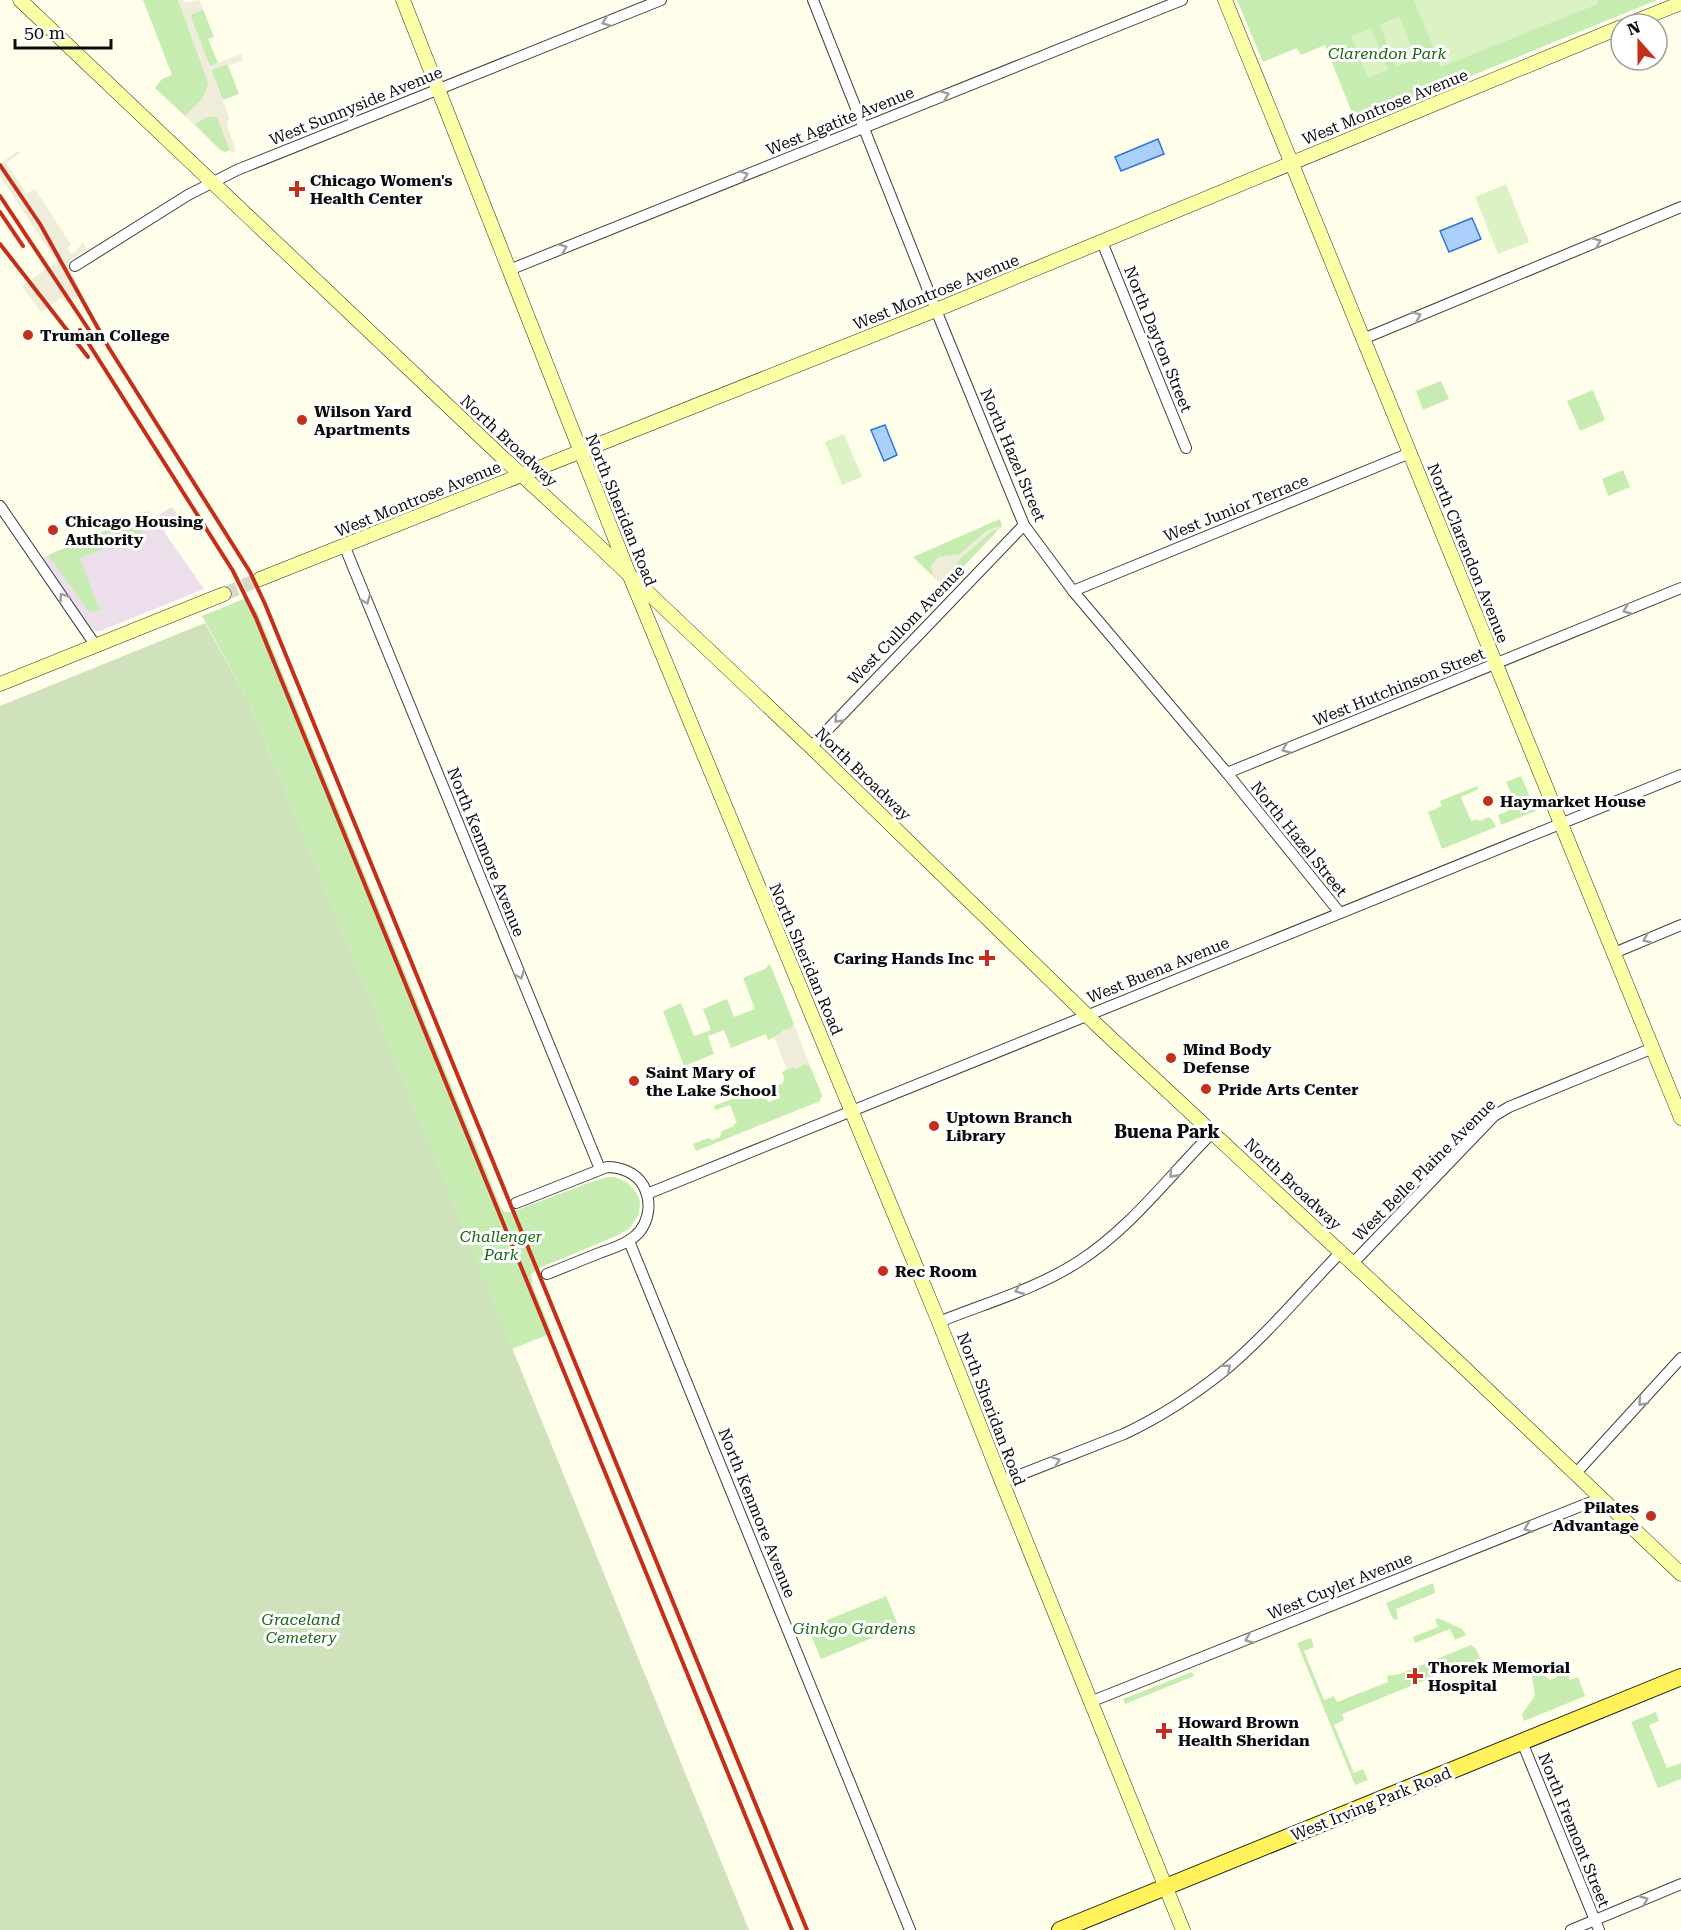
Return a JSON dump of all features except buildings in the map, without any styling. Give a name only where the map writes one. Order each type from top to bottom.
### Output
[{"type":"main road","name":"North Broadway","points":[[20,0],[629,574],[1088,1015],[1681,1574]]},
{"type":"main road","name":"North Sheridan Road","points":[[403,0],[629,574],[939,1322],[1183,1930]]},
{"type":"main road","name":"North Clarendon Avenue","points":[[1225,0],[1681,1118]]},
{"type":"main road","points":[[1659,12],[1681,3]]},
{"type":"main road","name":"West Montrose Avenue","points":[[260,579],[936,310],[1609,32]]},
{"type":"main road","points":[[0,684],[224,594]]},
{"type":"main road","name":"West Irving Park Road","points":[[1060,1930],[1681,1677]]},
{"type":"street","name":"West Sunnyside Avenue","points":[[75,266],[212,181],[661,0]]},
{"type":"street","name":"North Hazel Street","points":[[813,0],[1024,525],[1073,591],[1227,773],[1340,913]]},
{"type":"street","name":"West Agatite Avenue","points":[[509,270],[1182,0]]},
{"type":"street","points":[[1363,339],[1681,207]]},
{"type":"street","name":"North Dayton Street","points":[[1102,242],[1186,448]]},
{"type":"street","name":"West Junior Terrace","points":[[1073,591],[1410,453]]},
{"type":"street","points":[[0,506],[96,646]]},
{"type":"street","name":"West Cullom Avenue","points":[[811,747],[1024,525]]},
{"type":"street","name":"North Kenmore Avenue","points":[[344,546],[600,1169]]},
{"type":"street","name":"West Hutchinson Street","points":[[1227,773],[1681,588]]},
{"type":"street","name":"West Buena Avenue","points":[[647,1194],[1681,775]]},
{"type":"street","points":[[1614,953],[1681,925]]},
{"type":"street","name":"West Belle Plaine Avenue","points":[[1353,1263],[1494,1116],[1509,1107],[1653,1048]]},
{"type":"street","points":[[939,1322],[1046,1279],[1080,1261],[1108,1240],[1137,1213],[1213,1131]]},
{"type":"street","points":[[516,1203],[600,1169],[615,1167],[631,1174],[641,1183],[647,1194],[648,1217],[629,1241],[547,1274]]},
{"type":"street","name":"North Kenmore Avenue","points":[[629,1241],[910,1930]]},
{"type":"street","name":"West Belle Plaine Avenue","points":[[1002,1482],[1124,1434],[1144,1425],[1182,1401],[1237,1360],[1341,1252]]},
{"type":"street","points":[[1576,1473],[1681,1358]]},
{"type":"street","name":"West Cuyler Avenue","points":[[1090,1702],[1601,1498]]},
{"type":"street","name":"North Fremont Street","points":[[1522,1742],[1597,1925]]},
{"type":"street","points":[[1571,1930],[1597,1925],[1681,1884]]},
{"type":"shaded area","points":[[178,0],[184,0],[185,3],[199,0],[203,9],[190,15],[210,66],[241,54],[243,60],[211,70],[229,117],[227,126],[236,151],[231,153],[217,117],[209,116],[194,124],[185,116],[204,97],[208,83]]},
{"type":"shaded area","points":[[18,151],[20,153],[6,163],[27,194],[35,189],[71,245],[67,248],[71,254],[83,242],[86,248],[69,264],[82,293],[67,304],[62,297],[41,312],[22,286],[57,262],[0,176],[0,164]]},
{"type":"shaded area","points":[[172,507],[179,517],[164,532],[204,589],[100,631],[94,631],[40,559],[139,516],[138,514],[148,511],[154,518]]},
{"type":"shaded area","points":[[1000,527],[992,531],[960,559],[955,572],[948,580],[939,583],[933,577],[931,566],[938,557],[960,554],[986,531]]},
{"type":"shaded area","points":[[794,1024],[810,1066],[804,1064],[797,1069],[792,1067],[787,1069],[774,1037],[783,1030],[791,1029]]},
{"type":"green space","points":[[143,0],[178,0],[208,78],[205,95],[185,116],[155,88],[162,79],[172,75]]},
{"type":"green space","name":"Clarendon Park","points":[[1237,0],[1657,0],[1628,12],[1609,12],[1609,20],[1356,123],[1325,45],[1301,55],[1297,48],[1263,62]]},
{"type":"green space","points":[[1414,0],[1597,0],[1598,4],[1441,67]]},
{"type":"green space","points":[[203,9],[214,37],[208,39],[218,63],[210,67],[190,15]]},
{"type":"green space","points":[[1399,16],[1416,59],[1396,67],[1380,25]]},
{"type":"green space","points":[[1371,28],[1388,70],[1368,78],[1351,36]]},
{"type":"green space","points":[[227,63],[239,94],[223,100],[211,70]]},
{"type":"green space","points":[[209,116],[217,117],[230,150],[225,152],[220,150],[194,124]]},
{"type":"green space","points":[[1506,184],[1529,242],[1498,254],[1475,197]]},
{"type":"green space","points":[[1441,381],[1449,399],[1423,410],[1416,391]]},
{"type":"green space","points":[[1593,390],[1605,420],[1580,431],[1567,401]]},
{"type":"green space","points":[[844,434],[862,477],[842,485],[825,442]]},
{"type":"green space","points":[[1623,470],[1630,487],[1608,496],[1602,479]]},
{"type":"green space","points":[[136,518],[142,533],[80,558],[101,610],[89,612],[48,555]]},
{"type":"green space","points":[[1000,519],[1002,526],[944,587],[913,557]]},
{"type":"green space","name":"Challenger Park","points":[[246,598],[257,611],[502,1210],[512,1212],[608,1177],[615,1177],[628,1183],[640,1201],[639,1214],[630,1228],[531,1274],[533,1287],[552,1333],[512,1349],[249,702],[202,616]]},
{"type":"green space","name":"Graceland Cemetery","points":[[205,623],[249,702],[749,1930],[0,1930],[0,706]]},
{"type":"green space","points":[[1521,776],[1536,811],[1501,825],[1498,815],[1516,805],[1506,782]]},
{"type":"green space","points":[[1477,786],[1479,789],[1461,797],[1471,821],[1489,817],[1496,827],[1442,849],[1428,812],[1442,806],[1440,801]]},
{"type":"green space","points":[[770,964],[794,1024],[791,1029],[768,1040],[766,1034],[731,1048],[724,1030],[708,1036],[714,1054],[684,1066],[663,1011],[681,1003],[694,1036],[711,1030],[703,1009],[727,999],[734,1017],[755,1009],[743,978],[767,968]]},
{"type":"green space","points":[[804,1064],[810,1066],[822,1095],[820,1101],[696,1151],[693,1144],[708,1138],[712,1140],[720,1137],[722,1131],[737,1123],[730,1105],[715,1110],[714,1106],[762,1087],[768,1102],[780,1098],[774,1082],[779,1085],[783,1083],[782,1072],[792,1067],[796,1069]]},
{"type":"green space","points":[[1433,1583],[1435,1593],[1396,1609],[1398,1620],[1393,1619],[1386,1603]]},
{"type":"green space","name":"Ginkgo Gardens","points":[[886,1596],[899,1627],[821,1659],[808,1628]]},
{"type":"green space","points":[[1438,1618],[1462,1629],[1466,1635],[1455,1640],[1450,1629],[1415,1643],[1413,1637],[1438,1627],[1435,1620]]},
{"type":"green space","points":[[1311,1638],[1314,1647],[1304,1651],[1324,1700],[1334,1696],[1337,1702],[1388,1682],[1387,1676],[1400,1674],[1471,1645],[1476,1649],[1480,1658],[1478,1664],[1467,1668],[1463,1661],[1432,1673],[1433,1677],[1342,1714],[1344,1720],[1334,1725],[1354,1773],[1363,1769],[1368,1780],[1355,1785],[1297,1643]]},
{"type":"green space","points":[[1565,1664],[1570,1680],[1578,1677],[1585,1696],[1524,1721],[1522,1714],[1535,1696],[1532,1676],[1541,1673],[1550,1680],[1557,1677],[1554,1669]]},
{"type":"green space","points":[[1192,1672],[1194,1676],[1125,1704],[1123,1699]]},
{"type":"green space","points":[[1656,1712],[1659,1721],[1649,1725],[1667,1768],[1681,1763],[1681,1779],[1658,1788],[1631,1722]]},
{"type":"water","points":[[1158,139],[1164,154],[1121,171],[1115,157]]},
{"type":"water","points":[[1472,218],[1481,239],[1449,252],[1440,231]]},
{"type":"water","points":[[885,425],[897,455],[884,461],[871,430]]},
{"type":"tunnel","points":[[224,594],[260,579]]},
{"type":"railway","points":[[0,165],[40,224],[109,348],[250,572],[265,604],[807,1930]]},
{"type":"railway","points":[[0,196],[93,336]]},
{"type":"railway","points":[[0,212],[23,246]]},
{"type":"railway","points":[[0,244],[88,357]]},
{"type":"railway","points":[[80,330],[233,571],[256,618],[792,1930]]},
{"type":"place","name":"Chicago Women's Health Center","points":[[297,189]]},
{"type":"place","name":"Truman College","points":[[28,335]]},
{"type":"place","name":"Wilson Yard Apartments","points":[[302,420]]},
{"type":"place","name":"Chicago Housing Authority","points":[[53,530]]},
{"type":"place","name":"Haymarket House","points":[[1488,801]]},
{"type":"place","name":"Caring Hands Inc","points":[[987,958]]},
{"type":"place","name":"Mind Body Defense","points":[[1171,1058]]},
{"type":"place","name":"Saint Mary of the Lake School","points":[[634,1081]]},
{"type":"place","name":"Pride Arts Center","points":[[1206,1089]]},
{"type":"place","name":"Uptown Branch Library","points":[[934,1126]]},
{"type":"place","name":"Rec Room","points":[[883,1271]]},
{"type":"place","name":"Pilates Advantage","points":[[1651,1516]]},
{"type":"place","name":"Thorek Memorial Hospital","points":[[1415,1676]]},
{"type":"place","name":"Howard Brown Health Sheridan","points":[[1164,1731]]},
{"type":"district","name":"Buena Park","points":[[1167,1131]]}]
